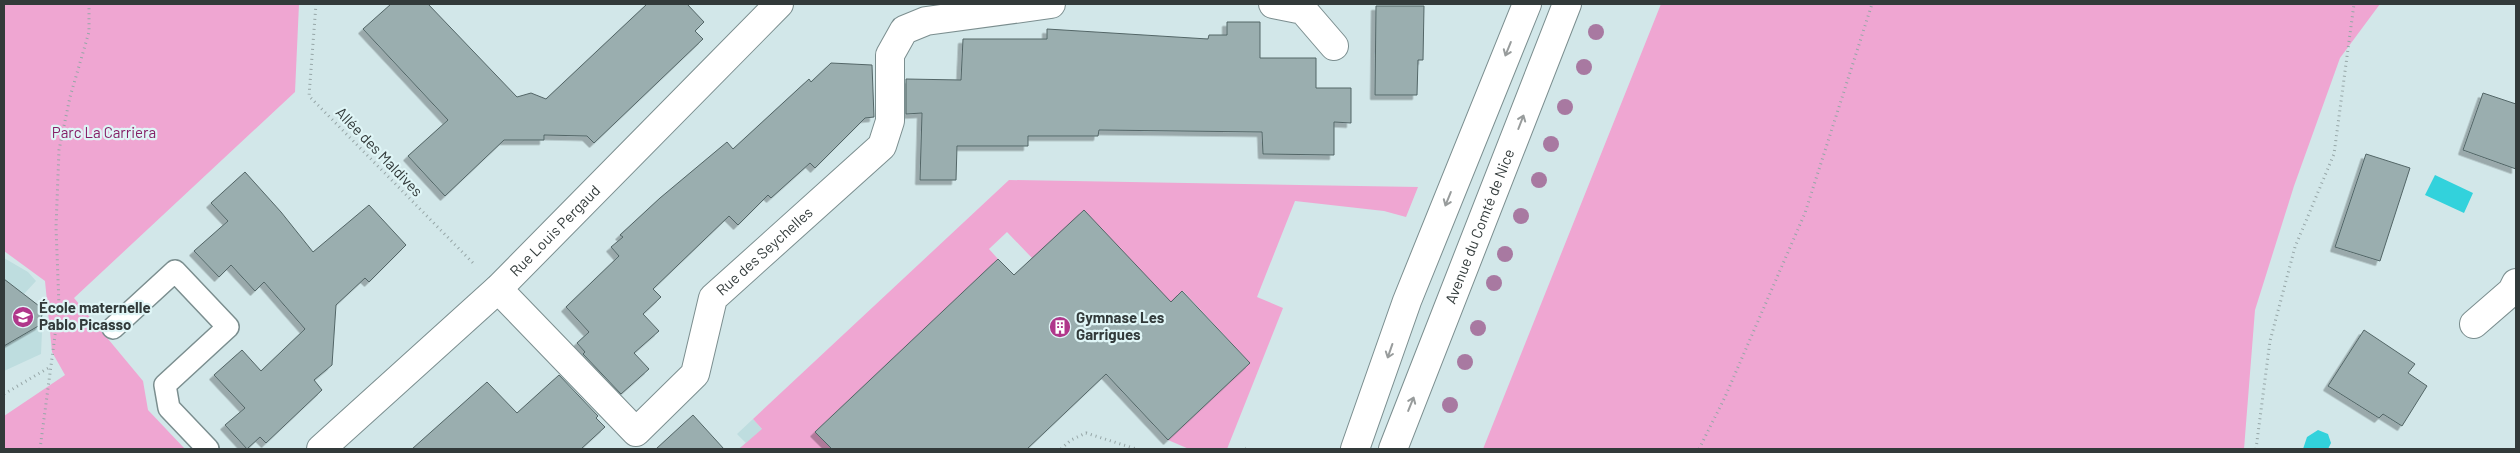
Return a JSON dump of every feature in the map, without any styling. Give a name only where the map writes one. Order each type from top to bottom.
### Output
[{"type":"street","name":"Rue Louis Pergaud","points":[[321,449],[498,289],[779,4]]},
{"type":"street","name":"Rue des Seychelles","points":[[498,289],[636,432],[695,374],[713,298],[882,146],[890,121],[890,55],[904,30],[926,21],[1051,4]]},
{"type":"street","points":[[1273,4],[1303,10],[1334,46]]},
{"type":"street","name":"Avenue du Comté de Nice","points":[[1393,449],[1567,4]]},
{"type":"street","points":[[1355,449],[1407,301],[1522,7]]},
{"type":"street","points":[[2474,324],[2512,292],[2516,283]]},
{"type":"lane","points":[[113,328],[175,271],[228,327],[165,385],[169,408],[208,449]]},
{"type":"path","points":[[40,449],[59,305],[56,227],[59,150],[70,97],[89,32],[89,4]]},
{"type":"path","name":"Allée des Maldives","points":[[316,4],[309,96],[498,289]]},
{"type":"path","points":[[1699,449],[1724,398],[1805,213],[1872,4]]},
{"type":"path","points":[[2256,449],[2270,341],[2295,247],[2334,154],[2354,4]]},
{"type":"path","points":[[4,394],[50,366]]},
{"type":"path","points":[[1061,449],[1071,440],[1086,433],[1136,449]]},
{"type":"shaded area","name":"École maternelle Pablo Picasso","points":[[4,258],[28,272],[36,281],[24,294],[43,309],[41,354],[4,371]]},
{"type":"shaded area","points":[[753,419],[780,449],[738,449],[746,443],[737,434]]},
{"type":"green space","name":"Parc La Carriera","points":[[4,4],[299,4],[295,92],[74,298],[143,381],[148,410],[185,449],[4,449],[4,416],[65,375],[52,352],[45,281],[4,251]]},
{"type":"green space","points":[[1661,4],[2380,4],[2340,58],[2294,186],[2255,310],[2244,449],[1483,449]]},
{"type":"green space","points":[[1009,180],[1418,187],[1406,217],[1384,211],[1295,201],[1257,297],[1283,308],[1227,449],[1189,449],[1168,440],[1250,363],[1183,291],[1171,302],[1032,258],[1007,232],[989,249],[998,259],[816,431],[832,449],[739,449],[762,429],[753,419]]},
{"type":"water","points":[[2435,175],[2473,193],[2464,213],[2425,195]]},
{"type":"water","points":[[2318,430],[2328,434],[2331,443],[2328,449],[2303,449],[2307,437]]},
{"type":"building","points":[[391,4],[428,4],[517,97],[531,93],[546,99],[647,4],[687,4],[704,22],[695,31],[703,39],[594,143],[587,136],[544,135],[544,140],[504,140],[445,196],[408,156],[448,120],[363,29]]},
{"type":"building","points":[[1376,6],[1424,6],[1423,60],[1418,60],[1417,95],[1375,95]]},
{"type":"building","points":[[1227,22],[1260,22],[1260,58],[1316,58],[1316,88],[1351,88],[1351,123],[1334,122],[1334,155],[1263,154],[1262,132],[1099,130],[1098,136],[1028,136],[1028,146],[957,146],[956,180],[920,180],[922,113],[906,114],[906,79],[961,80],[963,39],[1047,39],[1047,29],[1208,39],[1209,35],[1227,35]]},
{"type":"building","points":[[831,63],[872,65],[874,117],[865,118],[815,168],[810,163],[771,198],[768,195],[738,225],[729,216],[653,289],[661,297],[643,314],[659,331],[634,353],[649,369],[621,394],[583,354],[585,352],[577,343],[589,332],[566,307],[619,256],[611,247],[623,237],[620,235],[660,198],[727,142],[733,149],[809,79],[811,82]]},
{"type":"building","points":[[2483,93],[2516,104],[2516,169],[2463,150]]},
{"type":"building","points":[[2366,154],[2410,168],[2380,261],[2335,247]]},
{"type":"building","points":[[245,172],[281,212],[313,252],[369,205],[406,245],[369,282],[365,278],[336,305],[332,365],[314,380],[322,390],[266,443],[260,437],[247,449],[225,425],[245,408],[214,375],[242,350],[261,371],[305,329],[264,282],[255,291],[231,265],[219,277],[194,251],[228,221],[211,203]]},
{"type":"building","name":"Gymnase Les Garrigues","points":[[1084,210],[1171,302],[1182,291],[1250,363],[1168,440],[1106,374],[1027,449],[832,449],[815,432],[998,259],[1014,275]]},
{"type":"building","points":[[4,279],[43,309],[40,325],[4,346]]},
{"type":"building","points":[[2364,330],[2415,364],[2408,373],[2427,386],[2402,426],[2383,414],[2379,418],[2328,386]]},
{"type":"building","points":[[559,375],[598,416],[596,418],[605,427],[581,449],[412,449],[487,382],[517,413]]},
{"type":"building","points":[[693,415],[724,449],[656,449]]},
{"type":"place","name":"École maternelle Pablo Picasso","points":[[23,317]]},
{"type":"place","name":"Gymnase Les Garrigues","points":[[1060,327]]}]
